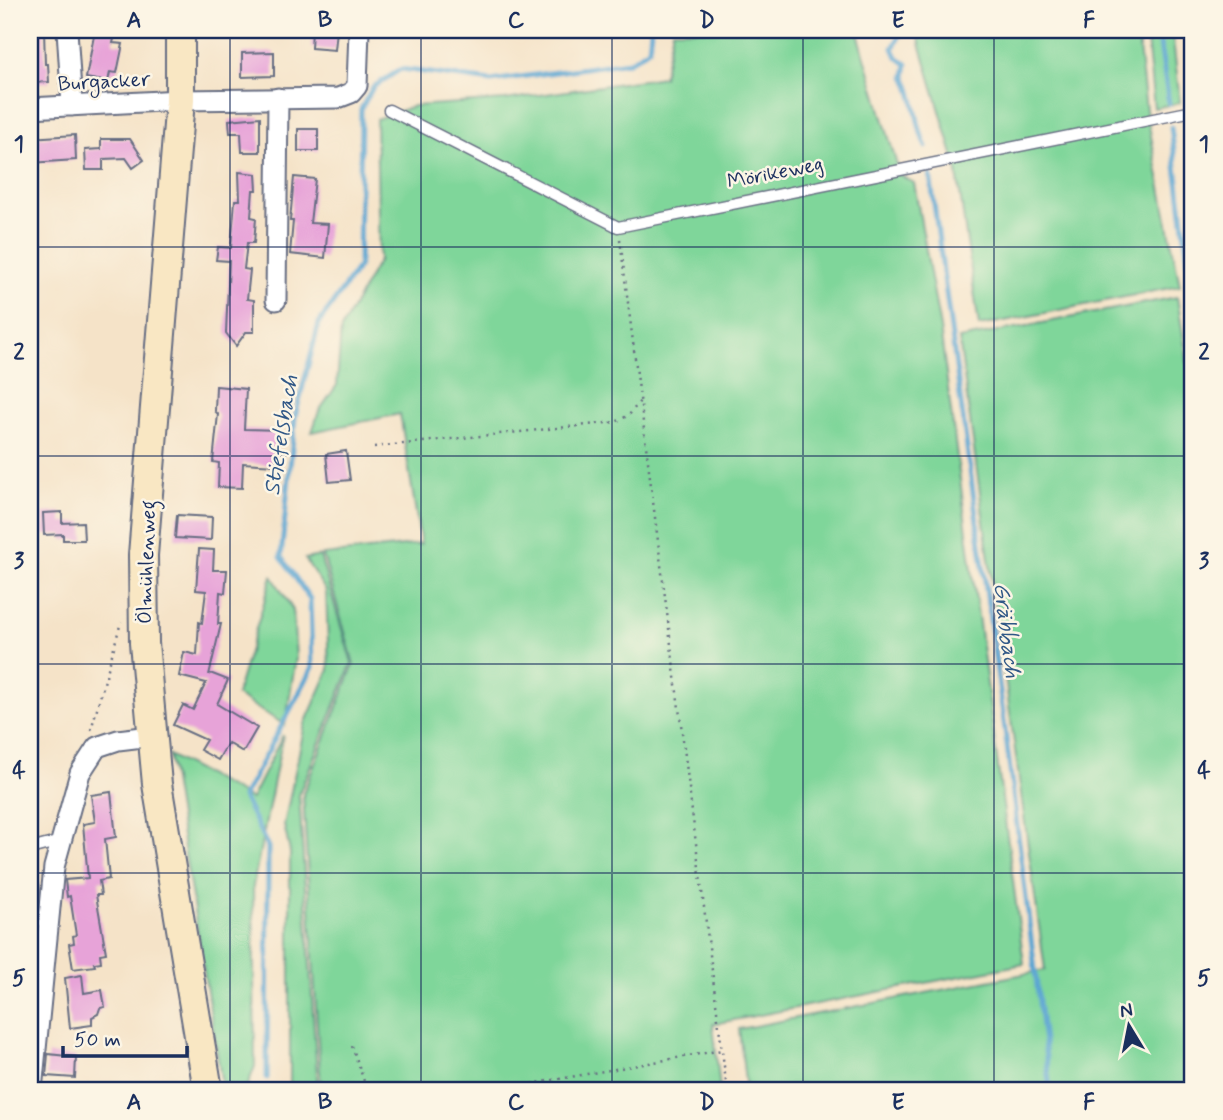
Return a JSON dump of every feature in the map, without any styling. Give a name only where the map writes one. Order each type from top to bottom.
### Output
[{"type":"main road","name":"Ölmühlenweg","points":[[180,30],[180,100],[143,555],[144,608],[147,687],[157,784],[208,1090]]},
{"type":"street","points":[[67,30],[72,106]]},
{"type":"street","points":[[180,100],[338,97],[351,93],[357,86],[359,30]]},
{"type":"street","points":[[276,300],[278,98]]},
{"type":"street","name":"Burgacker","points":[[30,107],[180,100]]},
{"type":"street","points":[[32,1090],[48,911],[59,844],[80,773],[97,747],[118,740],[152,736]]},
{"type":"lane","points":[[389,110],[618,227]]},
{"type":"lane","name":"Mörikeweg","points":[[618,227],[1193,111]]},
{"type":"lane","points":[[30,849],[59,844]]},
{"type":"path","points":[[618,227],[727,1090]]},
{"type":"path","points":[[374,447],[616,422],[629,415],[640,401]]},
{"type":"path","points":[[97,747],[92,738],[92,724],[124,611],[144,608]]},
{"type":"path","points":[[352,1046],[367,1090]]},
{"type":"path","points":[[497,1090],[722,1050]]},
{"type":"green space","points":[[673,30],[857,30],[900,175],[914,183],[940,328],[1024,964],[713,1024],[720,1090],[321,1090],[303,794],[354,664],[323,555],[421,544],[400,414],[312,432],[319,411],[337,385],[341,329],[379,260],[376,119],[414,106],[505,100],[663,77]]},
{"type":"green space","points":[[916,30],[1137,30],[1146,110],[1180,286],[979,326],[956,165]]},
{"type":"green space","points":[[1146,30],[1172,30],[1180,103],[1154,108]]},
{"type":"green space","points":[[1177,297],[1193,397],[1193,1090],[746,1090],[739,1029],[1045,970],[959,339]]},
{"type":"green space","points":[[320,556],[352,663],[299,794],[318,1090],[290,1090],[290,852],[284,825],[305,724],[329,670],[326,591],[305,559]]},
{"type":"green space","points":[[272,576],[293,610],[296,658],[285,725],[236,695]]},
{"type":"green space","points":[[283,735],[253,886],[255,1066],[246,1090],[223,1090],[169,755],[251,799]]},
{"type":"building","points":[[30,30],[44,30],[45,64],[48,64],[49,82],[30,83]]},
{"type":"building","points":[[95,30],[116,30],[113,43],[123,44],[117,73],[110,72],[108,82],[86,78]]},
{"type":"building","points":[[312,30],[337,30],[335,50],[311,48]]},
{"type":"building","points":[[274,52],[274,76],[242,77],[242,53]]},
{"type":"building","points":[[260,117],[260,152],[242,152],[241,133],[230,133],[229,120]]},
{"type":"building","points":[[298,129],[318,129],[318,151],[298,151]]},
{"type":"building","points":[[75,135],[76,160],[30,163],[30,138]]},
{"type":"building","points":[[101,139],[130,139],[144,160],[133,168],[126,158],[103,159],[103,170],[86,170],[85,150],[101,149]]},
{"type":"building","points":[[239,172],[256,174],[257,190],[253,190],[251,217],[256,218],[254,243],[247,243],[244,269],[250,270],[247,299],[254,300],[254,332],[246,332],[236,346],[226,333],[229,261],[216,260],[218,247],[231,248],[235,200],[240,200]]},
{"type":"building","points":[[294,177],[315,179],[310,223],[328,224],[325,258],[290,254]]},
{"type":"building","points":[[216,386],[246,389],[244,429],[279,430],[276,465],[243,463],[242,488],[218,487],[219,463],[213,462],[218,414],[215,411]]},
{"type":"building","points":[[346,451],[350,480],[329,482],[326,454]]},
{"type":"building","points":[[62,512],[62,523],[83,522],[84,540],[63,540],[63,534],[44,535],[43,513]]},
{"type":"building","points":[[177,515],[212,517],[211,540],[175,538]]},
{"type":"building","points":[[199,549],[214,550],[213,570],[227,570],[225,593],[220,592],[218,624],[221,624],[209,675],[210,673],[228,680],[217,704],[257,728],[243,752],[228,743],[218,760],[200,750],[206,740],[173,725],[183,705],[193,710],[206,683],[179,676],[184,652],[197,655],[199,622],[202,623],[206,591],[196,590]]},
{"type":"building","points":[[111,792],[116,837],[105,839],[109,879],[99,881],[101,895],[96,895],[106,953],[100,954],[101,962],[94,963],[95,966],[73,969],[69,944],[74,943],[73,936],[76,935],[65,880],[88,878],[83,824],[95,822],[91,795]]},
{"type":"building","points":[[82,975],[84,993],[102,990],[105,1007],[100,1008],[98,1014],[92,1017],[92,1025],[70,1028],[65,978]]},
{"type":"building","points":[[48,1054],[76,1057],[75,1078],[46,1076]]},
{"type":"waterway","name":"Stiefelsbach","points":[[267,1078],[268,847],[243,797],[312,669],[310,599],[281,557],[295,417],[319,323],[359,266],[361,109],[373,87],[401,69],[491,81],[629,62],[649,49],[651,30]]},
{"type":"waterway","name":"Gräbbach","points":[[891,30],[899,32],[893,48],[897,57],[907,64],[905,76],[926,147]]},
{"type":"waterway","points":[[1158,30],[1169,104]]},
{"type":"waterway","points":[[1171,127],[1193,299]]},
{"type":"waterway","name":"Gräbbach","points":[[930,174],[1004,722],[1050,1090]]}]
